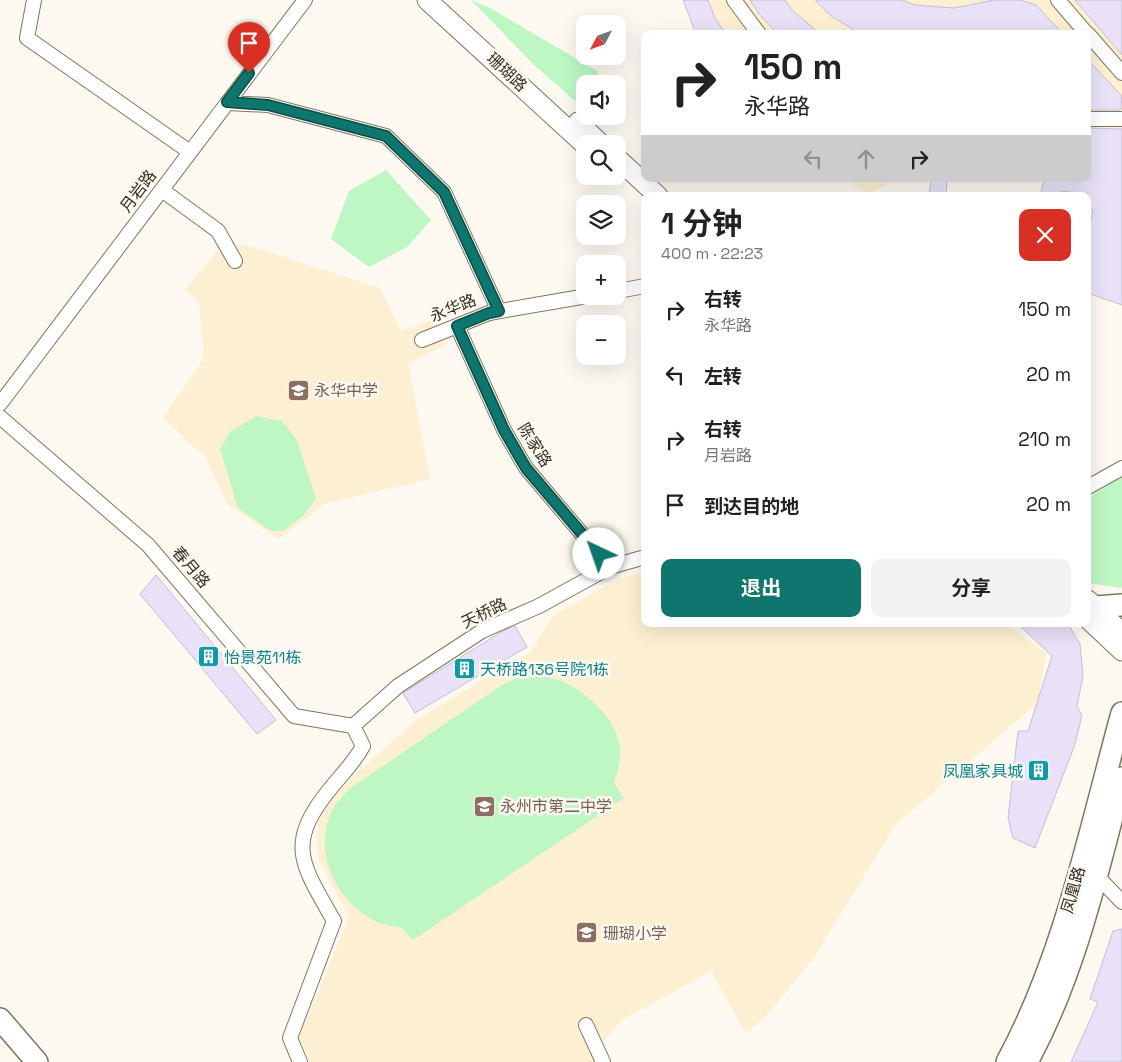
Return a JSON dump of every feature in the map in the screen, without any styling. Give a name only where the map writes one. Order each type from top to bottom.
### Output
[{"type":"main road","name":"珊瑚路","points":[[427,0],[576,137]]},
{"type":"main road","name":"珊瑚路","points":[[445,0],[591,135]]},
{"type":"main road","points":[[626,166],[641,180]]},
{"type":"main road","points":[[626,182],[641,196]]},
{"type":"main road","points":[[643,182],[654,192]]},
{"type":"main road","points":[[1091,609],[1122,605]]},
{"type":"main road","points":[[1091,610],[1122,633]]},
{"type":"main road","points":[[1091,610],[1122,651]]},
{"type":"main road","name":"凤凰路","points":[[1007,1062],[1041,992],[1055,951],[1122,713]]},
{"type":"main road","name":"凤凰路","points":[[1027,1062],[1039,1040],[1073,956],[1122,778]]},
{"type":"main road","points":[[0,1019],[37,1062]]},
{"type":"street","points":[[34,0],[27,38],[190,152]]},
{"type":"street","name":"月岩路","points":[[0,404],[305,0]]},
{"type":"street","points":[[734,0],[756,30]]},
{"type":"street","points":[[1058,0],[1084,30]]},
{"type":"street","points":[[1091,38],[1122,73]]},
{"type":"street","points":[[227,102],[268,105],[386,136],[444,192],[499,311]]},
{"type":"street","points":[[1091,119],[1122,119]]},
{"type":"street","points":[[162,190],[218,231],[235,261]]},
{"type":"street","points":[[626,290],[641,287]]},
{"type":"street","name":"永华路","points":[[422,340],[489,313],[576,298]]},
{"type":"street","name":"陈家路","points":[[457,326],[504,430],[526,468],[610,566]]},
{"type":"street","name":"春月路","points":[[0,417],[148,545],[294,716],[353,726]]},
{"type":"street","points":[[1091,485],[1122,468]]},
{"type":"street","name":"天桥路","points":[[353,726],[398,686],[482,630],[539,606],[610,566],[641,558]]},
{"type":"street","points":[[300,1062],[290,1038],[334,921],[310,878],[303,859],[302,841],[306,822],[332,786],[356,760],[363,746],[353,726]]},
{"type":"street","points":[[1096,875],[1122,902]]},
{"type":"street","points":[[586,1025],[603,1062]]},
{"type":"shaded area","points":[[689,0],[1122,0],[1122,151],[1091,151],[1091,30],[699,30]]},
{"type":"shaded area","points":[[851,182],[890,182],[873,192],[864,192]]},
{"type":"shaded area","name":"永华中学","points":[[244,244],[380,288],[401,331],[435,319],[446,345],[408,363],[430,479],[324,504],[279,539],[227,504],[206,458],[163,418],[204,358],[199,300],[185,290],[217,251]]},
{"type":"shaded area","name":"永州市第二中学","points":[[641,572],[641,627],[1011,627],[1046,653],[1038,703],[896,824],[815,956],[769,1013],[746,1034],[711,971],[622,1020],[594,1054],[597,1062],[310,1062],[299,1037],[349,917],[317,856],[318,821],[336,792],[416,720],[530,652],[554,615],[619,579]]},
{"type":"green space","points":[[471,0],[490,8],[576,58],[576,65],[587,65],[599,72],[597,75],[576,75],[575,101],[533,64]]},
{"type":"green space","points":[[386,170],[431,220],[407,247],[369,267],[331,239],[349,191]]},
{"type":"green space","points":[[256,416],[282,421],[297,440],[316,499],[303,516],[283,531],[271,531],[238,508],[220,449],[230,432]]},
{"type":"green space","points":[[1122,476],[1121,588],[1091,583],[1091,496]]},
{"type":"green space","points":[[549,677],[567,683],[588,697],[606,716],[618,737],[620,757],[614,783],[624,798],[413,940],[402,928],[379,923],[364,914],[350,903],[340,889],[331,874],[326,858],[327,824],[334,807],[349,789],[502,685],[516,678]]},
{"type":"building","points":[[683,0],[708,0],[715,18],[723,30],[694,30]]},
{"type":"building","points":[[750,0],[785,0],[792,10],[815,30],[774,30],[759,14]]},
{"type":"building","points":[[815,0],[902,0],[915,5],[954,8],[994,0],[1021,0],[1036,5],[1059,30],[854,30],[831,16]]},
{"type":"building","points":[[1075,0],[1122,0],[1122,55]]},
{"type":"building","points":[[1091,63],[1121,95],[1122,108],[1120,110],[1091,110]]},
{"type":"building","points":[[1091,128],[1122,129],[1122,305],[1091,294],[1091,219],[1093,210],[1091,210],[1091,192],[1041,192],[1043,182],[1091,182]]},
{"type":"building","points":[[931,182],[947,182],[946,192],[929,192]]},
{"type":"building","name":"怡景苑11栋","points":[[156,575],[276,720],[257,734],[140,594]]},
{"type":"building","name":"天桥路136号院1栋","points":[[515,626],[527,647],[415,713],[403,693],[501,632]]},
{"type":"building","points":[[1021,627],[1070,627],[1080,644],[1083,676],[1077,706],[1082,716],[1074,747],[1035,848],[1013,838],[1008,818],[1018,731],[1028,731],[1052,656]]},
{"type":"building","points":[[1122,929],[1122,1062],[1071,1062],[1098,1002],[1090,999],[1113,931]]},
{"type":"place","name":"永华中学","points":[[298,390]]},
{"type":"place","name":"怡景苑11栋","points":[[208,657]]},
{"type":"place","name":"天桥路136号院1栋","points":[[464,669]]},
{"type":"place","name":"凤凰家具城","points":[[1039,771]]},
{"type":"place","name":"永州市第二中学","points":[[484,806]]},
{"type":"place","name":"珊瑚小学","points":[[587,933]]},
{"type":"route","points":[[249,73],[227,102],[268,105],[319,120],[386,136],[444,192],[499,311],[457,326],[504,430],[526,468],[556,506],[599,554]]}]
